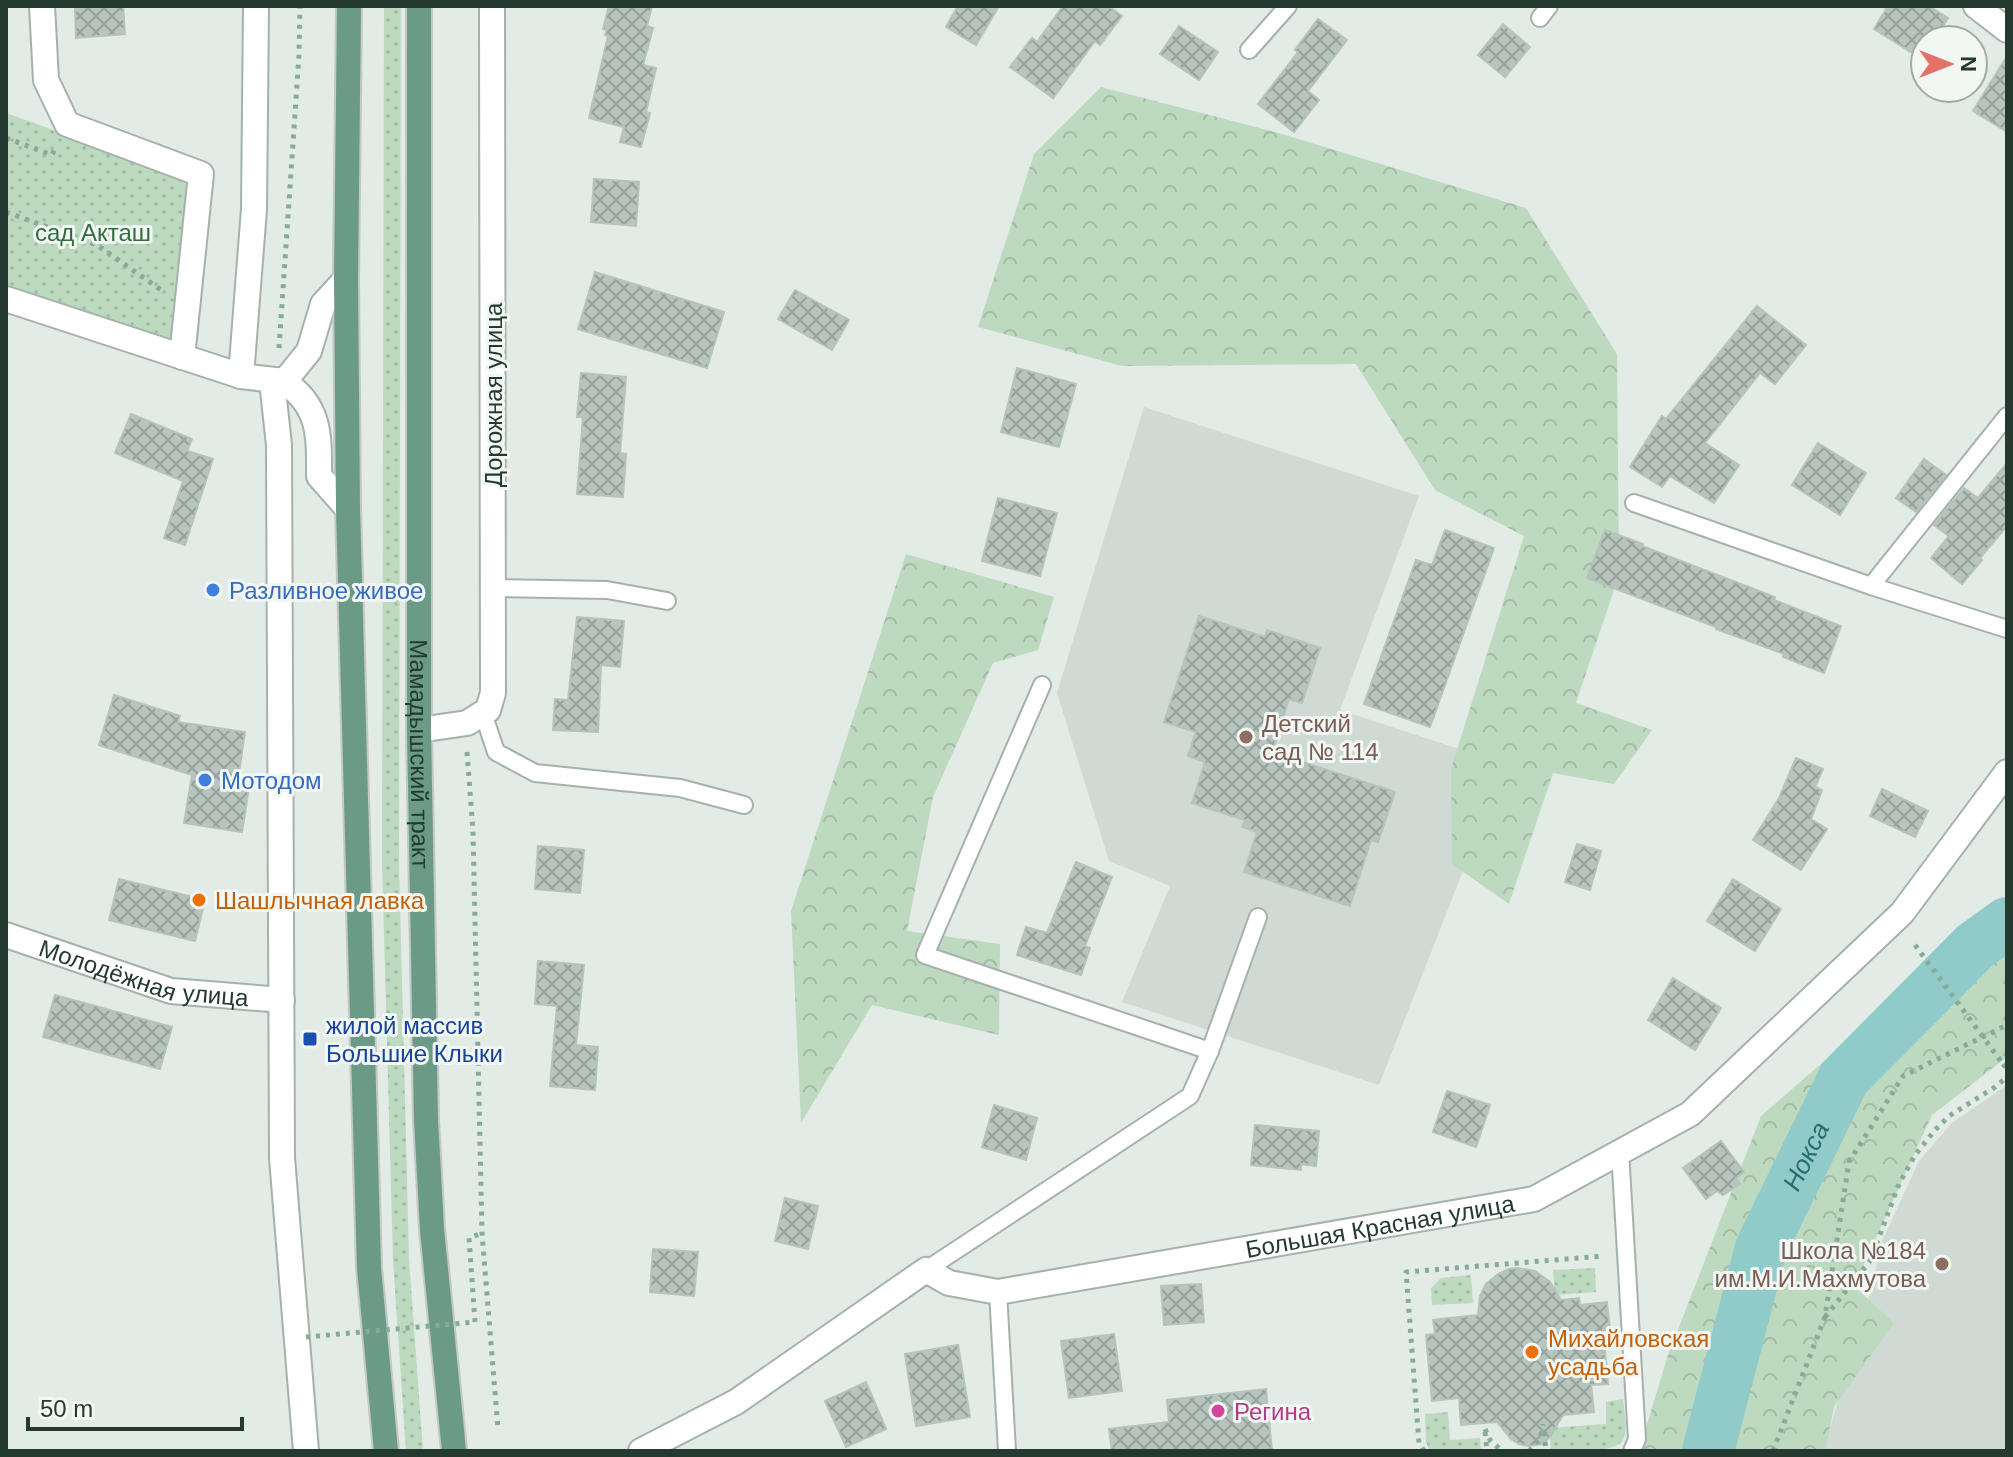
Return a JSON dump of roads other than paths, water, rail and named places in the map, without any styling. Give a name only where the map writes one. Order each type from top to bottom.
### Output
[{"type":"main road","points":[[349,6],[346,279],[348,509],[369,1268],[386,1451]]},
{"type":"main road","name":"Мамадышский тракт","points":[[419,6],[419,730],[426,1104],[430,1198],[454,1451]]},
{"type":"street","points":[[42,6],[46,80],[67,124],[201,174],[182,357]]},
{"type":"street","points":[[241,376],[254,209],[256,6]]},
{"type":"street","name":"Дорожная улица","points":[[483,713],[488,710],[493,693],[492,6]]},
{"type":"street","points":[[1976,6],[2007,30]]},
{"type":"street","points":[[6,299],[241,376],[277,374],[288,377],[309,351],[323,304],[346,279]]},
{"type":"street","points":[[277,374],[305,402],[316,422],[319,476],[348,509]]},
{"type":"street","points":[[277,374],[282,1158],[306,1451]]},
{"type":"street","points":[[419,730],[467,723],[483,713]]},
{"type":"street","name":"Большая Красная улица","points":[[926,1270],[949,1283],[998,1292],[1534,1199],[1690,1114],[1902,913],[2007,772]]},
{"type":"street","name":"Молодёжная улица","points":[[6,935],[171,991],[282,1000]]},
{"type":"street","points":[[641,1451],[736,1402],[926,1270]]},
{"type":"lane","points":[[1249,50],[1288,6]]},
{"type":"lane","points":[[1871,586],[2007,416]]},
{"type":"lane","points":[[1634,503],[1871,586],[2007,629]]},
{"type":"lane","points":[[493,588],[607,590],[667,601]]},
{"type":"lane","points":[[1042,685],[925,955],[1210,1051]]},
{"type":"lane","points":[[483,713],[496,752],[535,773],[680,788],[744,805]]},
{"type":"lane","points":[[926,1270],[1190,1096],[1210,1051],[1258,917]]},
{"type":"lane","points":[[1620,1151],[1637,1439],[1632,1451]]},
{"type":"lane","points":[[998,1292],[1007,1451]]},
{"type":"waterway","name":"Нокса","points":[[1708,1451],[1761,1248],[1844,1078],[1975,946],[2007,923]]},
{"type":"place","name":"Разливное живое","points":[[213,590]]},
{"type":"place","name":"Детский сад № 114","points":[[1246,737]]},
{"type":"place","name":"Мотодом","points":[[205,780]]},
{"type":"place","name":"Шашлычная лавка","points":[[199,900]]},
{"type":"place","name":"жилой массив Большие Клыки","points":[[310,1039]]},
{"type":"place","name":"Школа №184 им.М.И.Махмутова","points":[[1942,1264]]},
{"type":"place","name":"Михайловская усадьба","points":[[1532,1352]]},
{"type":"place","name":"Регина","points":[[1218,1411]]},
{"type":"park label","name":"сад Акташ","points":[[93,232]]}]
